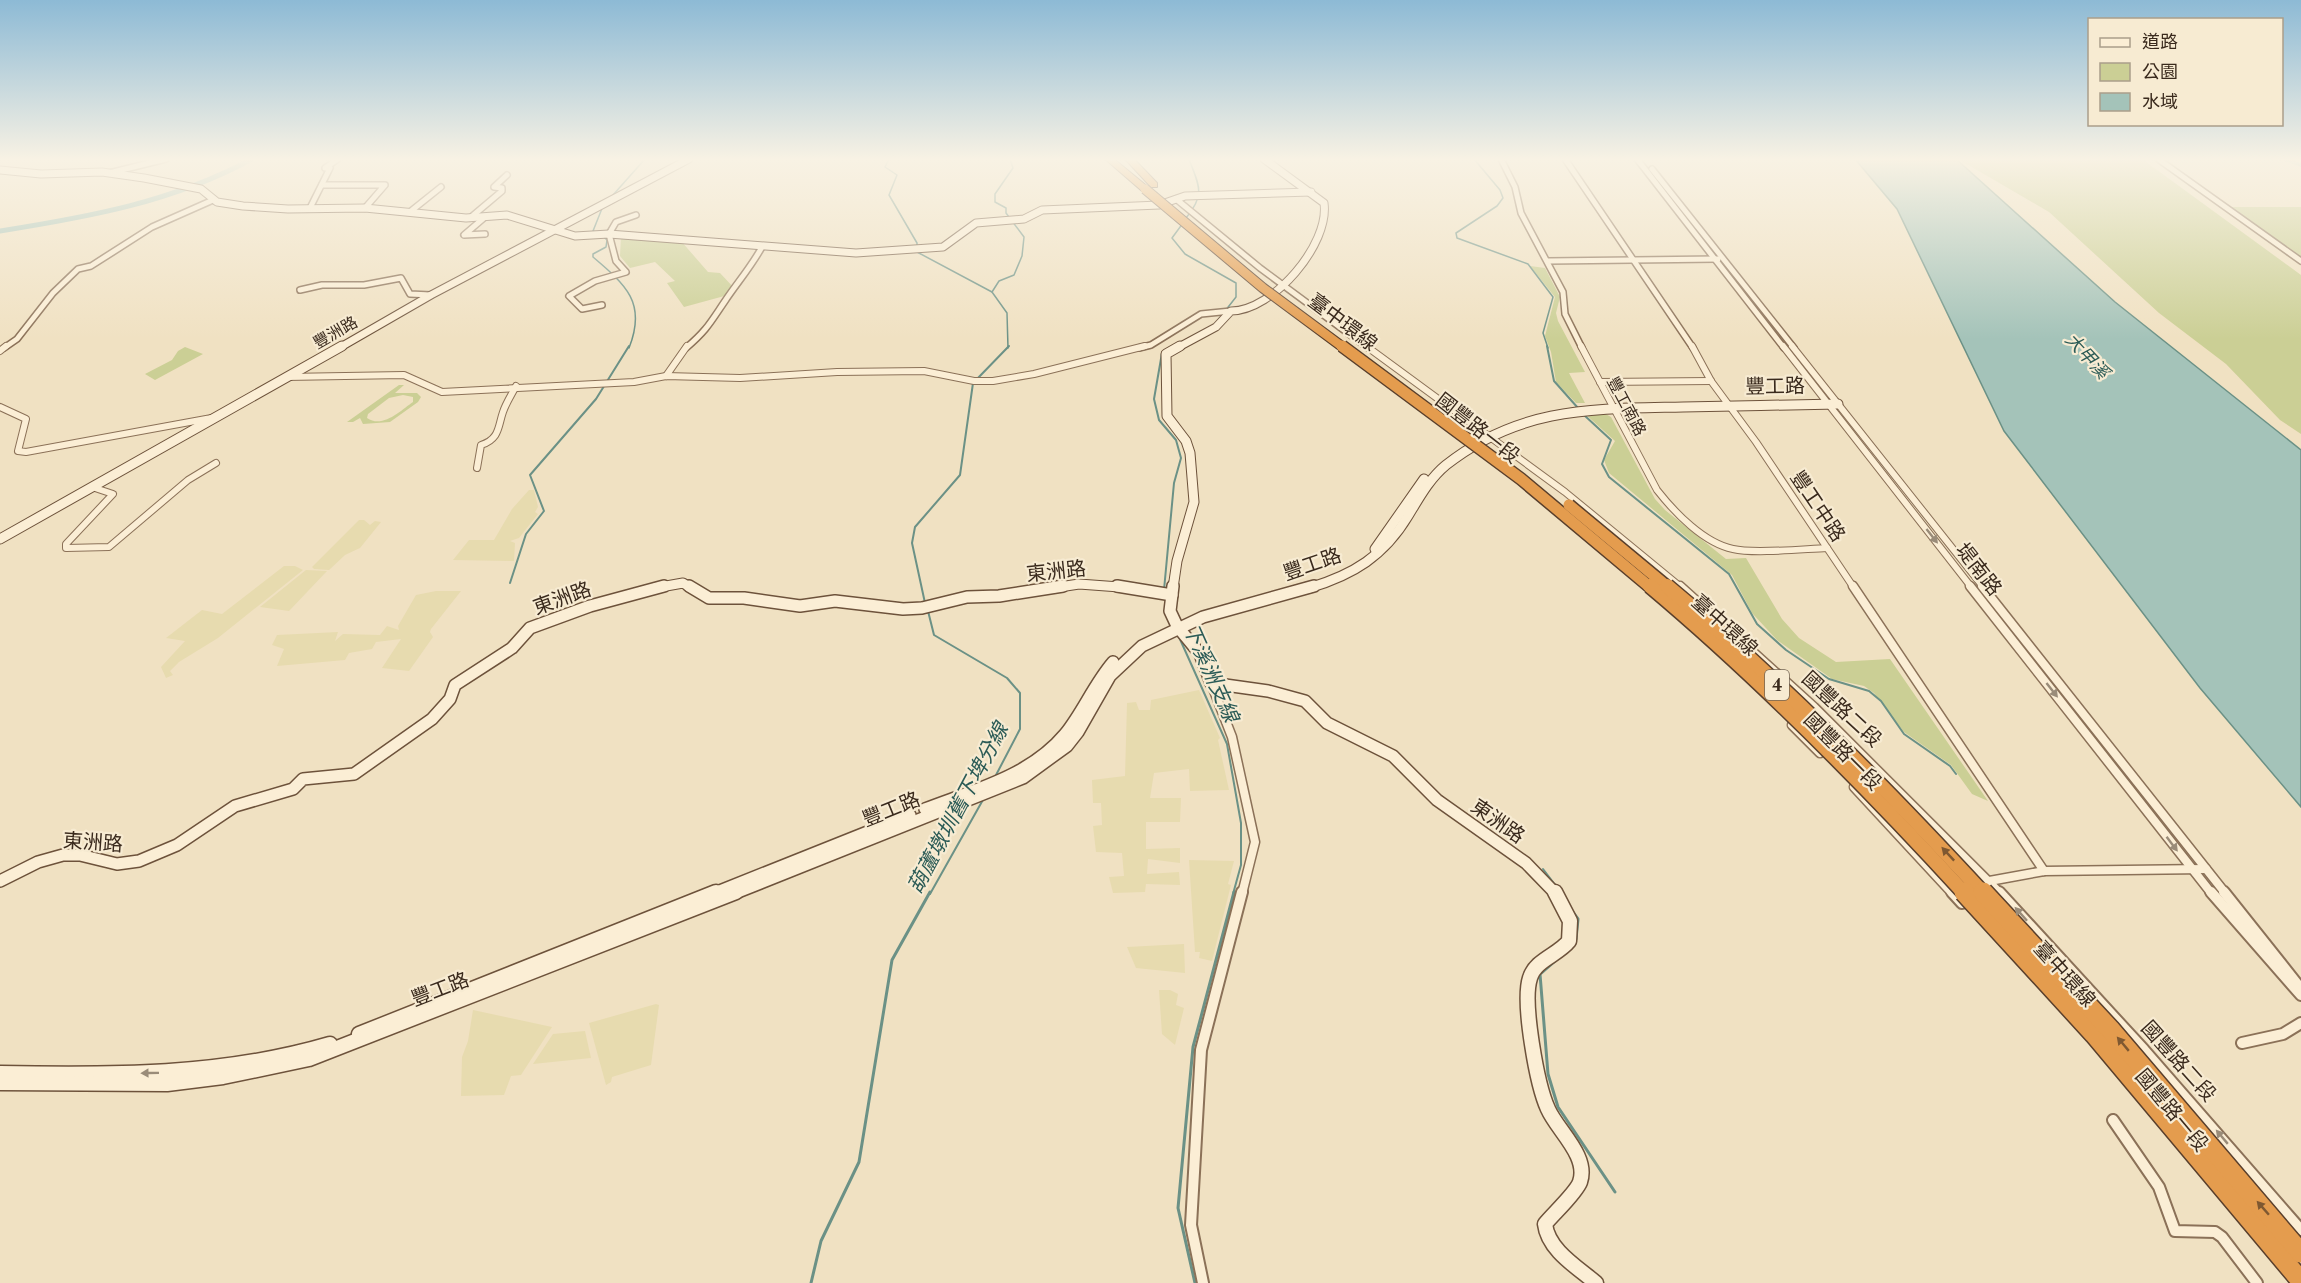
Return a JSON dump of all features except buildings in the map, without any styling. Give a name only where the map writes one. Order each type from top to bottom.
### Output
[{"type":"highway","name":"臺中環線","points":[[1186,219],[1263,288],[1521,479],[1715,640],[1898,822],[1971,899],[2094,1034],[2301,1281]]},
{"type":"highway","name":"臺中環線","points":[[1189,219],[1225,249],[1531,475],[1728,637],[1913,817],[2110,1029],[2301,1253]]},
{"type":"street","points":[[0,351],[17,339],[53,293],[78,269],[91,266],[152,227],[170,219]]},
{"type":"street","points":[[482,219],[464,235],[485,234]]},
{"type":"street","points":[[524,219],[575,236],[609,234],[856,253],[938,248],[948,245],[984,220],[1024,219]]},
{"type":"street","name":"豐洲路","points":[[0,539],[95,488],[430,295],[574,219]]},
{"type":"street","points":[[602,305],[582,309],[569,296],[595,281],[626,272],[616,261],[609,234],[616,222],[625,219]]},
{"type":"street","name":"國豐路一段","points":[[1176,219],[1269,296],[1472,445],[1607,553],[1724,660],[1836,768],[2150,1109],[2291,1283]]},
{"type":"street","name":"國豐路二段","points":[[1200,219],[1284,286],[1490,436],[1633,546],[1737,635],[1926,815],[1990,880],[2155,1059],[2301,1230]]},
{"type":"street","points":[[286,377],[404,375],[412,376],[424,387],[438,392],[516,386],[634,382],[666,376],[740,378],[909,371],[932,372],[974,381],[1001,380],[1151,345],[1201,314],[1250,309],[1284,286],[1316,240],[1326,219]]},
{"type":"street","name":"豐工南路","points":[[1524,219],[1548,261],[1565,299],[1566,319],[1665,502],[1718,544],[1735,550],[1827,548]]},
{"type":"street","name":"豐工中路","points":[[1605,219],[2044,871]]},
{"type":"street","name":"堤南路","points":[[1686,219],[2301,989]]},
{"type":"street","name":"堤南路","points":[[1689,219],[1719,259]]},
{"type":"street","points":[[2242,219],[2301,261]]},
{"type":"street","points":[[666,376],[681,352],[709,328],[725,302],[749,271],[762,247]]},
{"type":"street","points":[[1548,261],[1719,259]]},
{"type":"street","points":[[300,290],[313,285],[337,282],[360,285],[398,278],[403,279],[410,294],[430,295]]},
{"type":"street","points":[[1203,1283],[1191,1225],[1201,1050],[1255,842],[1232,737],[1200,654],[1176,624],[1170,611],[1177,561],[1194,502],[1188,447],[1167,416],[1165,359],[1169,351],[1216,327],[1231,311]]},
{"type":"street","points":[[1600,382],[1712,381]]},
{"type":"street","points":[[477,468],[481,445],[487,443],[501,428],[502,413],[516,386]]},
{"type":"street","name":"堤南路","points":[[1832,402],[2191,869],[2265,957],[2301,995]]},
{"type":"street","name":"豐工路","points":[[0,1083],[166,1084],[223,1077],[309,1059],[1045,765],[1077,734],[1110,674],[1122,661],[1176,624],[1317,585],[1362,567],[1394,541],[1417,500],[1441,469],[1472,445],[1490,436],[1578,407],[1832,402]]},
{"type":"street","points":[[0,407],[26,419],[18,452],[218,416]]},
{"type":"street","points":[[95,488],[113,494],[66,544],[66,548],[109,547],[188,480],[216,462]]},
{"type":"street","name":"東洲路","points":[[0,881],[38,862],[63,855],[80,855],[117,864],[140,861],[177,845],[235,806],[293,789],[303,779],[354,774],[432,719],[450,699],[455,686],[512,648],[530,628],[613,599],[679,583],[687,584],[699,594],[709,598],[744,598],[795,606],[835,601],[897,609],[926,607],[967,597],[999,596],[1079,584],[1128,587],[1172,595]]},
{"type":"street","name":"東洲路","points":[[1211,683],[1261,690],[1310,703],[1324,721],[1394,756],[1444,805],[1542,875],[1567,912],[1571,936],[1565,947],[1533,971],[1528,981],[1527,1002],[1547,1107],[1581,1161],[1582,1170],[1580,1183],[1545,1224],[1544,1229],[1551,1244],[1596,1283]]},
{"type":"street","name":"豐工路","points":[[0,1073],[170,1072],[230,1067],[319,1048],[976,794]]},
{"type":"street","points":[[1952,892],[1990,880],[2044,871],[2206,869]]},
{"type":"street","points":[[2242,1043],[2283,1034],[2301,1023]]},
{"type":"street","points":[[2113,1120],[2157,1188],[2174,1222],[2175,1231],[2215,1232],[2222,1237],[2257,1283]]},
{"type":"shaded area","points":[[529,490],[534,490],[538,507],[535,512],[538,514],[519,538],[510,541],[515,543],[514,561],[453,560],[469,540],[494,540],[512,509]]},
{"type":"shaded area","points":[[359,520],[364,520],[370,525],[375,521],[381,522],[360,548],[345,555],[329,570],[314,569],[312,567]]},
{"type":"shaded area","points":[[284,566],[295,566],[303,570],[218,638],[179,662],[170,671],[173,675],[166,678],[161,667],[185,641],[166,638],[202,610],[222,614]]},
{"type":"shaded area","points":[[306,570],[327,571],[289,611],[260,607]]},
{"type":"shaded area","points":[[436,591],[461,591],[431,629],[433,637],[409,671],[382,668],[401,639],[376,642],[372,649],[349,653],[345,660],[277,666],[284,649],[272,645],[277,635],[338,632],[335,641],[343,634],[380,635],[387,626],[399,630],[398,626],[416,595]]},
{"type":"shaded area","points":[[1199,690],[1220,738],[1218,740],[1229,790],[1190,791],[1189,769],[1154,773],[1150,798],[1181,798],[1180,822],[1146,822],[1146,849],[1180,848],[1180,863],[1148,859],[1147,874],[1179,872],[1180,885],[1146,884],[1145,892],[1113,893],[1109,877],[1124,876],[1122,853],[1096,852],[1093,826],[1102,825],[1101,803],[1093,803],[1092,780],[1125,776],[1127,703],[1136,702],[1139,710],[1150,710],[1151,700]]},
{"type":"shaded area","points":[[1189,860],[1234,861],[1228,884],[1231,885],[1212,961],[1199,958],[1200,952],[1195,952]]},
{"type":"shaded area","points":[[1184,944],[1185,973],[1136,968],[1127,947]]},
{"type":"shaded area","points":[[1159,990],[1170,990],[1178,994],[1176,1005],[1184,1008],[1175,1045],[1162,1034]]},
{"type":"shaded area","points":[[659,1005],[651,1065],[612,1077],[611,1082],[606,1085],[589,1023]]},
{"type":"shaded area","points":[[473,1010],[552,1027],[521,1075],[511,1076],[504,1095],[461,1096],[462,1057],[468,1041]]},
{"type":"shaded area","points":[[585,1031],[591,1058],[533,1064],[553,1034]]},
{"type":"green space","points":[[2056,219],[2224,219],[2301,275],[2301,434],[2280,420],[2226,364],[2159,313]]},
{"type":"green space","points":[[2248,219],[2301,219],[2301,257]]},
{"type":"green space","points":[[621,236],[681,241],[708,272],[720,273],[734,288],[728,295],[684,307],[667,283],[675,281],[655,262],[630,268],[620,256]]},
{"type":"green space","points":[[1530,266],[1545,268],[1560,297],[1556,313],[1558,321],[1585,372],[1569,373],[1585,403],[1576,403],[1556,382],[1551,352],[1545,336],[1555,297]]},
{"type":"green space","points":[[185,347],[203,354],[155,380],[145,374],[172,360],[178,351]]},
{"type":"green space","points":[[399,385],[404,385],[395,393],[417,393],[421,397],[418,402],[390,422],[363,424],[360,418],[347,422]],"holes":[[[403,395],[413,397],[413,402],[392,417],[379,421],[367,418],[368,414],[389,398]]]},
{"type":"green space","points":[[1583,412],[1602,412],[1611,417],[1655,499],[1665,510],[1726,559],[1746,558],[1782,619],[1799,638],[1836,662],[1890,659],[1988,801],[1972,794],[1951,765],[1904,732],[1874,693],[1864,686],[1832,679],[1777,640],[1752,613],[1732,575],[1609,473],[1604,460],[1615,441]]},
{"type":"water","name":"大甲溪","points":[[1902,219],[2023,219],[2115,302],[2301,450],[2301,807],[2200,688],[2004,431]]},
{"type":"waterway","points":[[0,231],[70,219]]},
{"type":"waterway","points":[[596,232],[593,231],[598,219]]},
{"type":"waterway","points":[[903,219],[917,243],[917,252],[992,292]]},
{"type":"waterway","name":"葫蘆墩圳舊下埤分線","points":[[992,292],[999,281],[1014,275],[1022,256],[1024,237],[1010,219]]},
{"type":"waterway","points":[[1477,219],[1456,233],[1457,238],[1528,264],[1553,297],[1543,333],[1548,348]]},
{"type":"waterway","name":"下溪洲支線","points":[[1183,223],[1172,238],[1185,254],[1236,283],[1236,297],[1218,320]]},
{"type":"waterway","points":[[604,237],[607,240],[606,247],[593,254],[593,257],[624,286],[630,296],[636,319],[629,348]]},
{"type":"waterway","name":"葫蘆墩圳舊下埤分線","points":[[992,292],[1007,313],[1008,347]]},
{"type":"waterway","points":[[510,583],[526,534],[544,511],[530,475],[596,399],[629,346]]},
{"type":"waterway","points":[[1547,346],[1554,381],[1578,408]]},
{"type":"waterway","name":"葫蘆墩圳舊下埤分線","points":[[977,379],[1008,347]]},
{"type":"waterway","name":"下溪洲支線","points":[[1162,353],[1154,399],[1159,420],[1176,440],[1181,458],[1174,483],[1164,590]]},
{"type":"waterway","name":"葫蘆墩圳舊下埤分線","points":[[925,603],[912,543],[915,527],[960,475],[973,383]]},
{"type":"waterway","points":[[1584,415],[1611,440],[1602,464],[1609,477],[1729,574],[1757,624],[1786,650],[1829,679],[1869,691],[1881,701],[1904,734],[1950,766],[1956,774]]},
{"type":"waterway","name":"葫蘆墩圳舊下埤分線","points":[[928,611],[934,635],[1007,678],[1020,693],[1020,729],[995,777]]},
{"type":"waterway","name":"下溪洲支線","points":[[1179,637],[1227,744],[1241,823],[1241,865],[1233,894]]},
{"type":"waterway","name":"葫蘆墩圳舊下埤分線","points":[[930,894],[984,798]]},
{"type":"waterway","points":[[1543,869],[1556,886]]},
{"type":"waterway","name":"葫蘆墩圳舊下埤分線","points":[[811,1283],[821,1241],[859,1162],[892,960],[930,892]]},
{"type":"waterway","name":"下溪洲支線","points":[[1195,1283],[1178,1208],[1193,1047],[1234,892]]},
{"type":"waterway","points":[[1572,911],[1578,919],[1576,939]]},
{"type":"waterway","points":[[1556,960],[1540,974],[1548,1074],[1558,1107],[1615,1192]]}]
